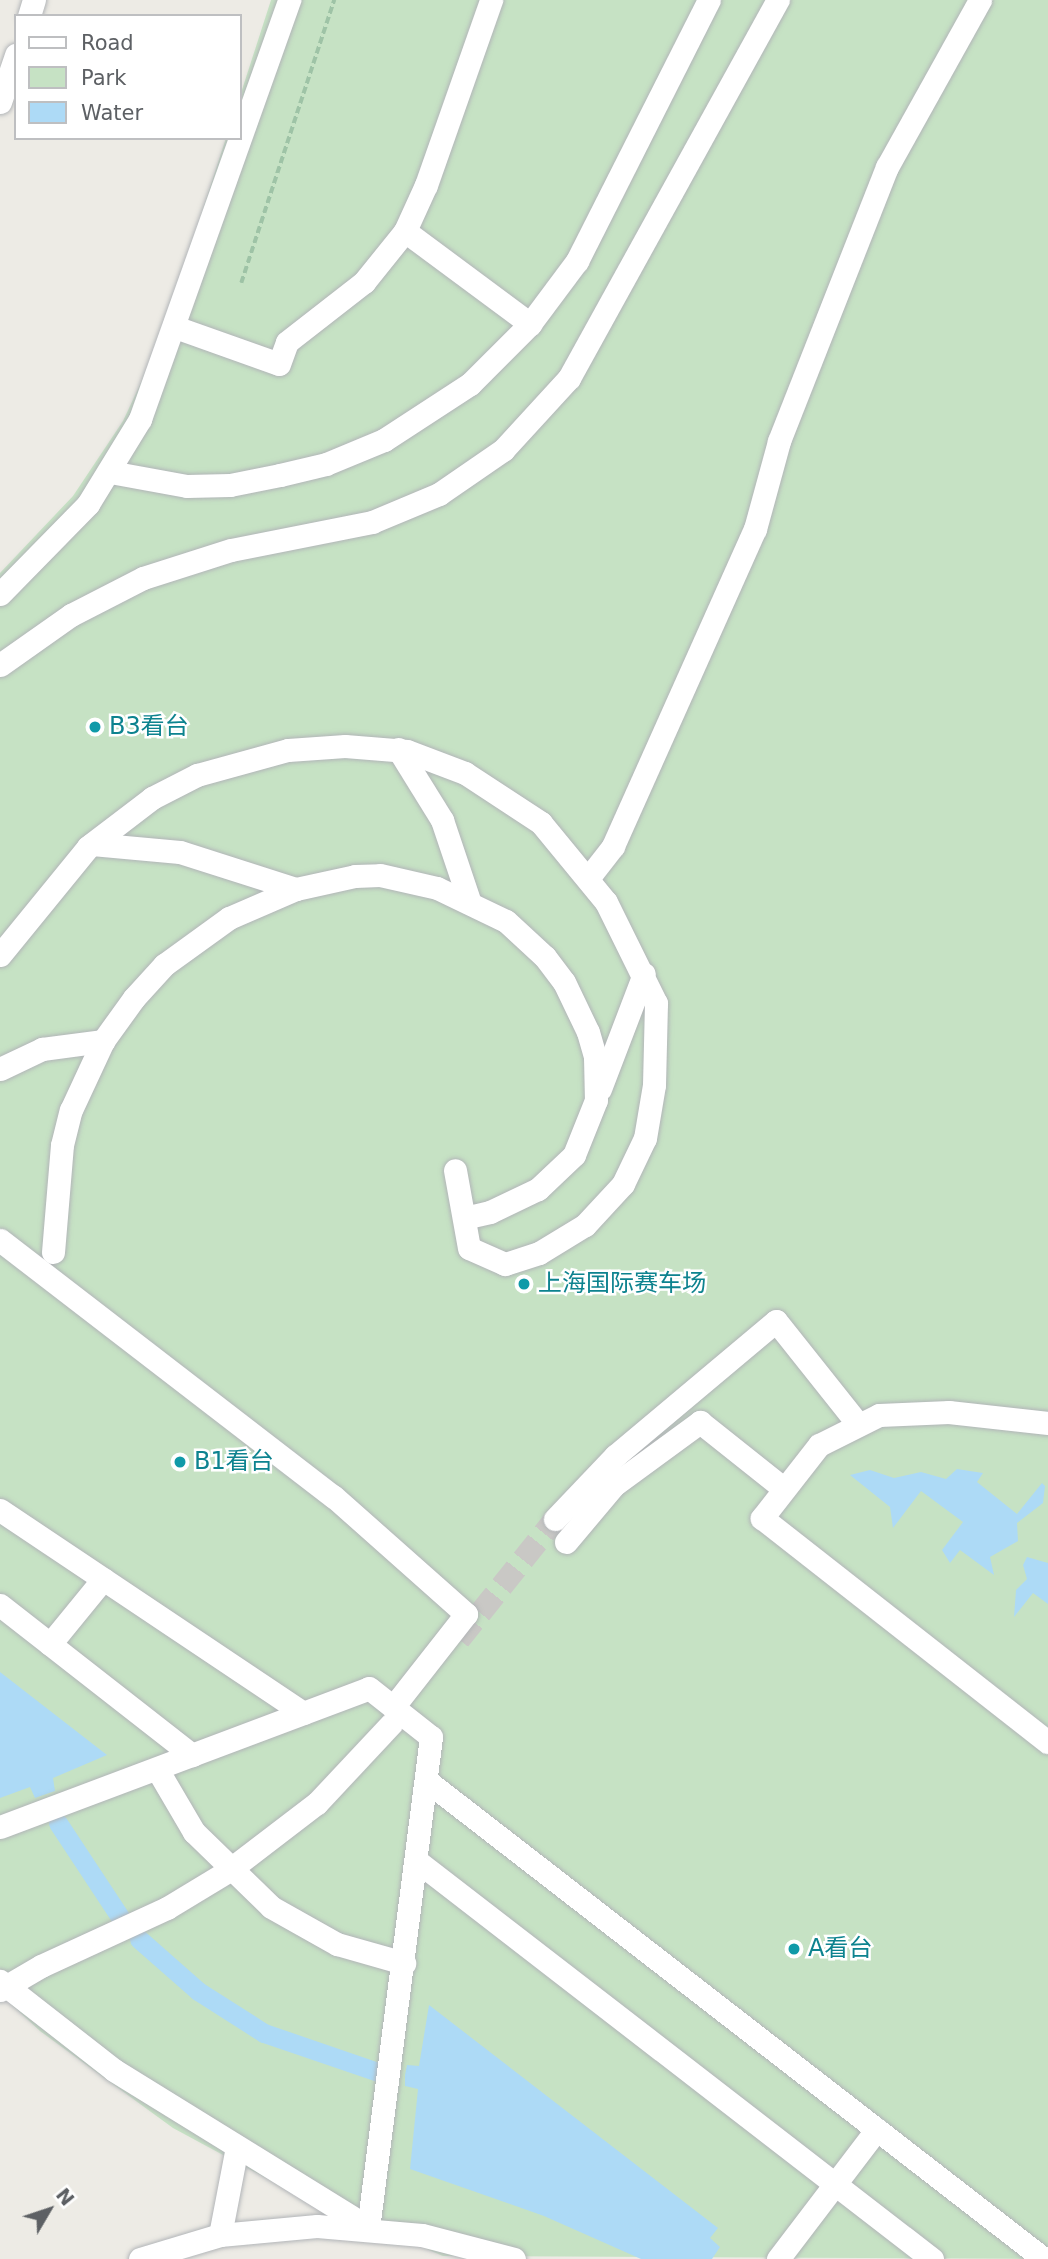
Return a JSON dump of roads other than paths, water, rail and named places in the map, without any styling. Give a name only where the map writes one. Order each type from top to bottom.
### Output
[{"type":"street","points":[[246,108],[289,0]]},
{"type":"street","points":[[175,327],[279,365],[287,342],[349,296],[405,231],[426,185],[491,0]]},
{"type":"street","points":[[110,472],[150,483],[230,485],[326,464],[384,440],[440,406],[486,370],[530,324],[577,261],[709,0]]},
{"type":"street","points":[[0,664],[71,615],[143,578],[232,550],[372,522],[439,494],[503,450],[569,378],[778,0]]},
{"type":"street","points":[[589,877],[613,846],[755,529],[779,441],[887,167],[980,0]]},
{"type":"street","points":[[0,102],[14,61]]},
{"type":"street","points":[[0,594],[60,537],[110,472],[140,419],[175,327],[236,140]]},
{"type":"street","points":[[405,231],[530,324]]},
{"type":"street","points":[[0,956],[92,844],[152,798],[222,766],[288,750],[398,750],[435,760],[490,786],[541,823],[589,877],[644,974],[656,1003],[653,1104],[640,1154],[611,1200],[555,1246],[510,1264],[484,1258],[468,1248],[463,1234],[465,1217],[455,1170]]},
{"type":"street","points":[[398,750],[442,820],[469,900]]},
{"type":"street","points":[[92,844],[180,852],[296,889]]},
{"type":"street","points":[[53,1252],[65,1133],[83,1077],[103,1041],[134,998],[196,939],[229,918],[296,889],[380,875],[409,879],[469,900],[523,935],[564,982],[589,1032],[595,1057],[596,1100]]},
{"type":"street","points":[[465,1217],[515,1202],[559,1173],[584,1137],[644,974]]},
{"type":"street","points":[[0,1069],[42,1049],[103,1041]]},
{"type":"street","points":[[0,1240],[333,1496],[466,1614],[392,1716],[317,1803],[229,1870],[167,1908],[2,1986],[114,2070],[368,2227]]},
{"type":"street","points":[[555,1519],[615,1456],[776,1321],[857,1423]]},
{"type":"street","points":[[1048,1423],[907,1412],[857,1423],[820,1446],[761,1518],[1048,1742]]},
{"type":"street","points":[[566,1542],[614,1485],[700,1422],[783,1488]]},
{"type":"street","points":[[0,1510],[303,1713]]},
{"type":"street","points":[[50,1644],[103,1579]]},
{"type":"street","points":[[0,1605],[192,1755]]},
{"type":"street","points":[[0,1827],[369,1688],[392,1716],[431,1737],[368,2227]]},
{"type":"street","points":[[157,1769],[194,1832],[229,1870],[271,1907],[314,1933],[361,1953],[404,1963]]},
{"type":"street","points":[[426,1781],[1044,2259]]},
{"type":"street","points":[[417,1861],[932,2259]]},
{"type":"street","points":[[778,2259],[877,2129]]},
{"type":"street","points":[[220,2235],[237,2147]]},
{"type":"street","points":[[140,2259],[220,2235],[317,2225],[368,2227],[476,2246],[514,2259]]},
{"type":"water","points":[[957,1469],[983,1473],[977,1482],[1017,1514],[1042,1483],[1045,1486],[1043,1503],[1017,1523],[1018,1541],[990,1557],[994,1575],[960,1550],[950,1563],[942,1550],[963,1522],[921,1491],[893,1528],[890,1507],[850,1475],[870,1470],[894,1478],[921,1472],[946,1479]]},
{"type":"water","points":[[1027,1557],[1048,1563],[1048,1604],[1033,1593],[1014,1617],[1016,1590],[1027,1579],[1023,1565]]},
{"type":"water","points":[[0,1672],[107,1755],[53,1778],[55,1791],[35,1798],[30,1787],[0,1798]]},
{"type":"water","points":[[429,2005],[718,2228],[710,2238],[720,2247],[712,2259],[641,2259],[544,2216],[410,2169],[418,2089],[405,2086],[405,2075],[407,2065],[419,2066]]},
{"type":"waterway","points":[[58,1823],[120,1917]]},
{"type":"waterway","points":[[139,1939],[198,1991],[264,2033],[378,2072]]},
{"type":"tunnel","points":[[459,1639],[555,1519]]},
{"type":"place","name":"B3看台","points":[[95,727]]},
{"type":"place","name":"上海国际赛车场","points":[[524,1284]]},
{"type":"place","name":"B1看台","points":[[180,1462]]},
{"type":"place","name":"A看台","points":[[794,1949]]}]
